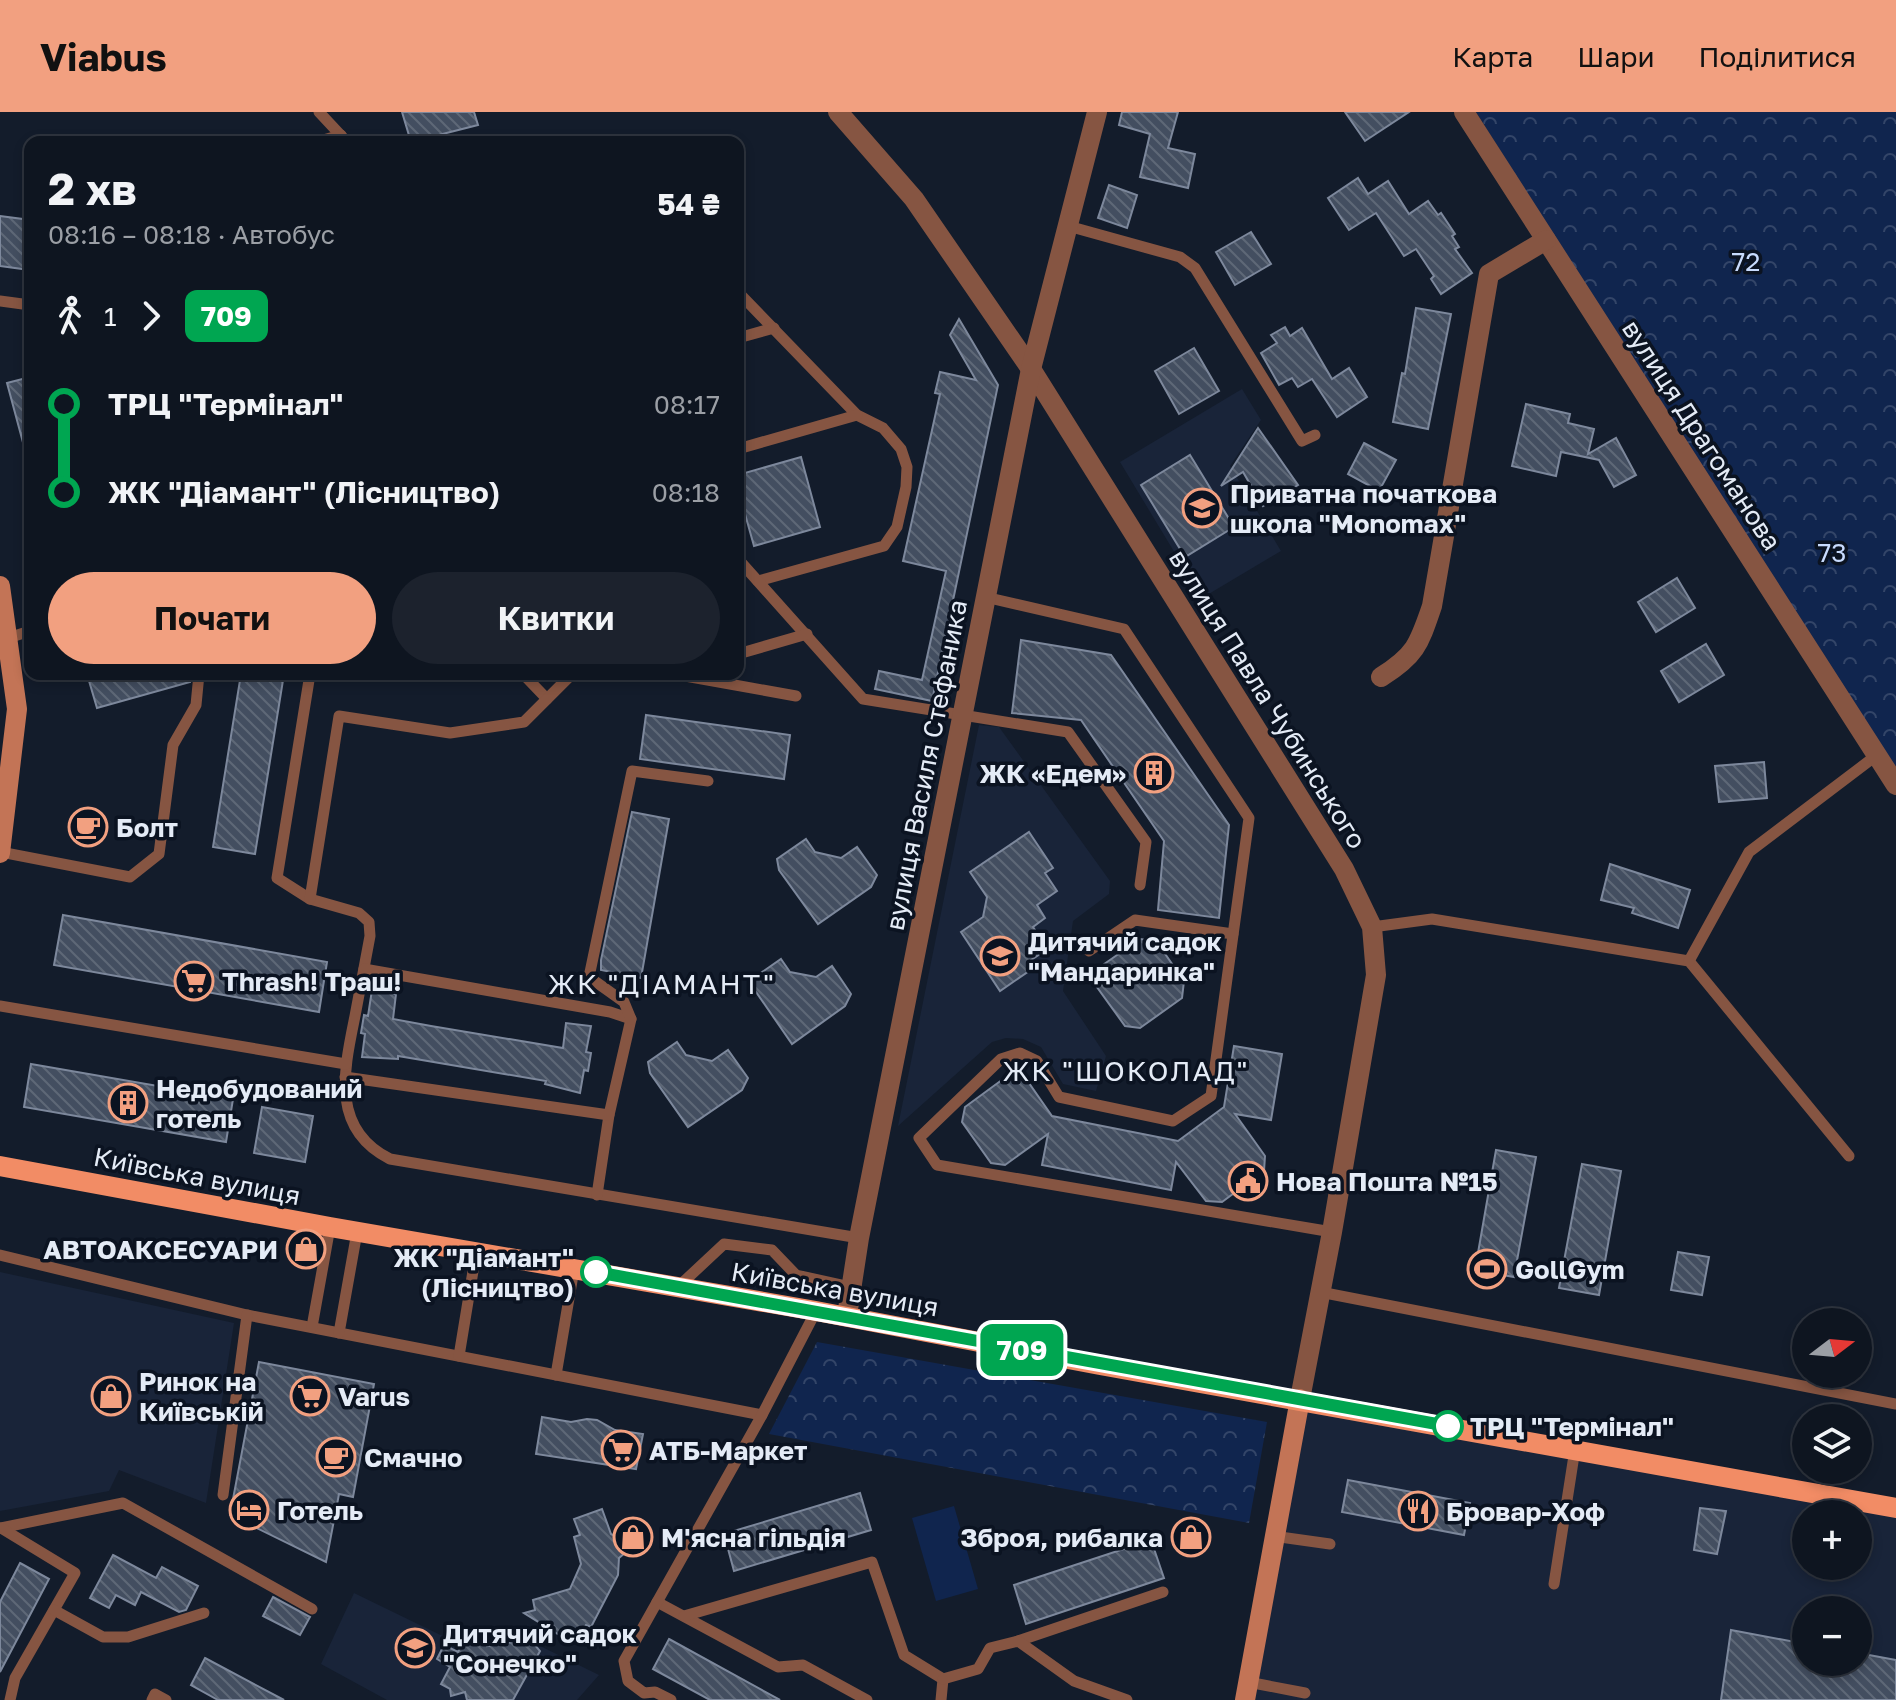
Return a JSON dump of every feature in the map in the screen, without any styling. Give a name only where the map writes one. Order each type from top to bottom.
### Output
[{"type":"main road","points":[[0,586],[17,709],[0,853]]},
{"type":"main road","name":"Київська вулиця","points":[[0,1166],[357,1232],[847,1316],[1100,1365],[1896,1508]]},
{"type":"main road","points":[[1246,1691],[1300,1399]]},
{"type":"street","name":"вулиця Павла Чубинського","points":[[838,112],[914,199],[1031,369],[1344,869],[1372,927],[1376,975],[1300,1399]]},
{"type":"street","name":"вулиця Василя Стефаника","points":[[847,1316],[859,1238],[1031,369],[1097,112]]},
{"type":"street","name":"вулиця Драгоманова","points":[[1464,112],[1896,785]]},
{"type":"street","points":[[1381,677],[1402,664],[1419,644],[1432,606],[1489,274],[1546,240]]},
{"type":"lane","points":[[319,112],[341,136]]},
{"type":"lane","points":[[1068,226],[1180,257],[1195,268],[1302,441],[1315,435]]},
{"type":"lane","points":[[744,298],[857,415],[890,434],[905,458],[906,487],[893,535],[884,546],[758,581]]},
{"type":"lane","points":[[0,301],[24,304]]},
{"type":"lane","points":[[744,336],[774,328]]},
{"type":"lane","points":[[744,447],[857,415]]},
{"type":"lane","points":[[744,566],[863,699],[1068,732],[1146,842],[1140,885]]},
{"type":"lane","points":[[985,597],[1124,629],[1249,818],[1211,1096],[1173,1121],[1059,1097],[1037,1061],[1020,1053],[1001,1059],[919,1138],[937,1165],[1332,1232]]},
{"type":"lane","points":[[8,638],[24,633]]},
{"type":"lane","points":[[744,652],[807,634]]},
{"type":"lane","points":[[0,853],[130,877],[159,854],[173,745],[196,705],[198,680]]},
{"type":"lane","points":[[309,680],[277,878],[310,899],[359,913],[369,922],[370,936],[345,1070],[350,1119],[360,1138],[374,1151],[390,1159],[859,1238]]},
{"type":"lane","points":[[529,680],[547,699]]},
{"type":"lane","points":[[310,899],[339,716],[450,733],[524,722],[566,680]]},
{"type":"lane","points":[[707,680],[796,696]]},
{"type":"lane","points":[[1689,961],[1749,852],[1877,755]]},
{"type":"lane","points":[[597,1195],[609,1115],[631,1019],[624,1002],[589,977],[632,771],[708,781]]},
{"type":"lane","points":[[1372,927],[1432,919],[1689,961],[1849,1156]]},
{"type":"lane","points":[[1089,951],[1135,920],[1233,934]]},
{"type":"lane","points":[[364,969],[610,1012],[631,1019]]},
{"type":"lane","points":[[0,1006],[609,1115]]},
{"type":"lane","points":[[312,1327],[330,1227]]},
{"type":"lane","points":[[339,1333],[357,1232]]},
{"type":"lane","points":[[678,1287],[724,1244],[772,1250],[796,1275],[851,1287]]},
{"type":"lane","points":[[459,1356],[476,1253]]},
{"type":"lane","points":[[0,1255],[247,1315],[762,1415]]},
{"type":"lane","points":[[556,1375],[574,1269]]},
{"type":"lane","points":[[1320,1292],[1896,1404]]},
{"type":"lane","points":[[671,1700],[655,1692],[645,1696],[628,1681],[624,1661],[762,1415],[816,1311]]},
{"type":"lane","points":[[223,1495],[247,1315]]},
{"type":"lane","points":[[1554,1584],[1575,1449]]},
{"type":"lane","points":[[1,1528],[123,1503],[312,1609]]},
{"type":"lane","points":[[1,1528],[75,1573],[15,1678],[13,1698]]},
{"type":"lane","points":[[1273,1536],[1330,1544]]},
{"type":"lane","points":[[684,1616],[872,1562],[904,1655],[943,1679],[978,1669],[990,1648],[1163,1592]]},
{"type":"lane","points":[[657,1602],[778,1667],[803,1665],[867,1700]]},
{"type":"lane","points":[[54,1610],[103,1637],[128,1637],[204,1613]]},
{"type":"lane","points":[[1018,1641],[1074,1681],[1108,1698],[1127,1700]]},
{"type":"lane","points":[[941,1700],[943,1679]]},
{"type":"lane","points":[[1246,1691],[1305,1693]]},
{"type":"lane","points":[[152,1700],[155,1694],[166,1700]]},
{"type":"shaded area","name":"Приватна початкова школа \"Monomax\"","points":[[1242,389],[1261,420],[1230,466],[1281,551],[1202,598],[1120,462]]},
{"type":"shaded area","name":"Дитячий садок \"Мандаринка\"","points":[[979,725],[999,727],[1110,881],[1109,894],[1073,921],[1063,991],[1106,1056],[1096,1091],[1063,1084],[1041,1047],[1023,1039],[1006,1038],[992,1042],[898,1126]]},
{"type":"shaded area","name":"Ринок на Київській","points":[[0,1272],[234,1323],[206,1503],[119,1470],[109,1491],[0,1511]]},
{"type":"shaded area","points":[[1300,1399],[1852,1500],[1792,1500],[1792,1580],[1872,1580],[1872,1504],[1896,1508],[1896,1700],[1245,1700]]},
{"type":"shaded area","name":"Дитячий садок \"Сонечко\"","points":[[354,1593],[461,1645],[468,1630],[476,1634],[484,1633],[486,1641],[493,1645],[500,1644],[502,1650],[511,1654],[528,1624],[532,1642],[599,1675],[577,1700],[387,1700],[321,1664]]},
{"type":"green space","name":"72","points":[[1476,112],[1896,112],[1896,779]]},
{"type":"green space","points":[[817,1342],[1267,1422],[1249,1523],[769,1434]]},
{"type":"green space","points":[[954,1506],[978,1589],[936,1601],[912,1518]]},
{"type":"building","points":[[402,112],[474,112],[478,125],[435,136],[409,136]]},
{"type":"building","points":[[1122,112],[1178,112],[1168,148],[1195,154],[1188,188],[1140,177],[1150,134],[1119,125]]},
{"type":"building","points":[[1345,112],[1409,112],[1365,141]]},
{"type":"building","points":[[1358,178],[1368,194],[1388,181],[1409,214],[1428,201],[1438,215],[1441,213],[1455,234],[1452,236],[1459,247],[1455,249],[1472,273],[1441,294],[1431,279],[1434,276],[1416,249],[1404,256],[1376,213],[1349,230],[1328,198]]},
{"type":"building","points":[[1109,185],[1137,195],[1127,228],[1098,218]]},
{"type":"building","points":[[0,216],[24,219],[24,269],[0,266]]},
{"type":"building","points":[[1251,232],[1271,264],[1235,285],[1216,252]]},
{"type":"building","points":[[1416,308],[1451,314],[1428,429],[1393,422]]},
{"type":"building","points":[[959,319],[998,385],[932,701],[875,689],[879,671],[922,680],[946,571],[903,561],[940,394],[935,393],[940,372],[976,380],[950,335]]},
{"type":"building","points":[[1285,327],[1290,336],[1302,328],[1332,379],[1349,368],[1367,397],[1337,417],[1312,379],[1298,387],[1292,378],[1279,385],[1261,353],[1277,343],[1271,335]]},
{"type":"building","points":[[1194,348],[1219,391],[1179,414],[1155,371]]},
{"type":"building","points":[[24,379],[24,446],[7,383]]},
{"type":"building","points":[[1526,404],[1570,414],[1568,423],[1594,429],[1588,454],[1616,438],[1636,475],[1614,487],[1599,460],[1561,452],[1556,476],[1512,466]]},
{"type":"building","points":[[1258,428],[1298,485],[1263,506],[1243,472],[1221,486]]},
{"type":"building","points":[[1364,443],[1396,460],[1379,491],[1348,474]]},
{"type":"building","points":[[1190,455],[1234,527],[1185,557],[1141,485]]},
{"type":"building","points":[[801,457],[820,527],[754,546],[744,510],[744,473]]},
{"type":"building","points":[[1677,578],[1695,608],[1656,632],[1638,602]]},
{"type":"building","name":"ЖК «Едем»","points":[[1021,640],[1111,655],[1229,825],[1219,918],[1158,910],[1164,841],[1081,720],[1012,713]]},
{"type":"building","points":[[1706,644],[1724,675],[1679,702],[1661,671]]},
{"type":"building","points":[[89,680],[190,680],[190,682],[97,708]]},
{"type":"building","points":[[240,680],[283,680],[255,854],[213,847]]},
{"type":"building","points":[[646,715],[790,735],[784,779],[640,759]]},
{"type":"building","points":[[1764,762],[1767,798],[1719,802],[1715,766]]},
{"type":"building","points":[[632,812],[669,819],[641,978],[601,970]]},
{"type":"building","points":[[1029,832],[1053,868],[1045,873],[1057,891],[1037,905],[1045,918],[1033,927],[1048,949],[1031,960],[1035,967],[1000,991],[961,932],[983,917],[987,897],[970,872]]},
{"type":"building","points":[[806,839],[815,852],[841,858],[857,847],[877,875],[871,887],[818,924],[779,870],[777,859]]},
{"type":"building","points":[[1610,864],[1690,890],[1678,928],[1632,913],[1634,908],[1601,900]]},
{"type":"building","points":[[63,915],[327,962],[319,1012],[54,965]]},
{"type":"building","points":[[1140,939],[1156,941],[1184,981],[1182,998],[1140,1028],[1125,1026],[1094,983],[1097,969]]},
{"type":"building","points":[[781,959],[790,972],[816,977],[832,966],[851,994],[845,1006],[792,1044],[754,989],[752,979]]},
{"type":"building","points":[[372,990],[396,994],[393,1019],[563,1048],[566,1023],[591,1026],[586,1052],[591,1053],[580,1093],[545,1084],[546,1081],[398,1056],[398,1059],[362,1057],[365,1034],[361,1033],[364,1015],[368,1016]]},
{"type":"building","points":[[677,1042],[686,1055],[712,1061],[728,1050],[748,1078],[742,1090],[688,1127],[650,1073],[648,1062]]},
{"type":"building","points":[[1234,1046],[1282,1054],[1271,1120],[1235,1114],[1265,1156],[1264,1171],[1222,1202],[1206,1201],[1176,1162],[1171,1190],[1042,1165],[1048,1134],[1005,1165],[991,1163],[962,1122],[965,1107],[1010,1074],[1024,1076],[1052,1116],[1178,1141],[1224,1107]]},
{"type":"building","name":"Недобудований готель","points":[[31,1064],[233,1099],[226,1142],[24,1107]]},
{"type":"building","points":[[262,1107],[313,1116],[305,1162],[254,1153]]},
{"type":"building","points":[[1496,1150],[1536,1157],[1514,1277],[1475,1270]]},
{"type":"building","points":[[1582,1164],[1621,1171],[1599,1295],[1559,1288]]},
{"type":"building","points":[[1678,1252],[1709,1257],[1702,1295],[1671,1290]]},
{"type":"building","name":"Ринок на Київській","points":[[259,1362],[374,1384],[353,1497],[339,1494],[326,1562],[230,1515]]},
{"type":"building","points":[[542,1417],[571,1422],[597,1420],[615,1430],[643,1434],[636,1469],[536,1454]]},
{"type":"building","points":[[1348,1480],[1470,1503],[1464,1535],[1342,1512]]},
{"type":"building","points":[[860,1493],[871,1530],[734,1571],[724,1534]]},
{"type":"building","points":[[1700,1508],[1726,1511],[1717,1554],[1694,1550]]},
{"type":"building","points":[[602,1509],[611,1534],[628,1543],[625,1553],[619,1558],[618,1575],[591,1627],[586,1625],[579,1640],[569,1641],[524,1613],[535,1610],[533,1600],[570,1589],[581,1564],[574,1537],[580,1535],[574,1519]]},
{"type":"building","points":[[1151,1540],[1164,1578],[1026,1624],[1014,1585]]},
{"type":"building","points":[[113,1555],[156,1578],[162,1567],[198,1586],[186,1610],[179,1612],[141,1592],[135,1605],[116,1595],[109,1608],[90,1598]]},
{"type":"building","points":[[20,1563],[49,1579],[0,1672],[0,1602]]},
{"type":"building","points":[[273,1597],[310,1617],[300,1635],[263,1616]]},
{"type":"building","points":[[468,1630],[476,1634],[484,1633],[487,1646],[519,1641],[524,1632],[540,1651],[513,1700],[467,1700],[465,1692],[451,1696],[450,1689],[441,1684],[450,1667],[437,1659],[444,1645],[458,1652]]},
{"type":"building","points":[[1731,1630],[1792,1641],[1792,1676],[1872,1676],[1872,1656],[1896,1660],[1896,1700],[1721,1700]]},
{"type":"building","points":[[669,1639],[780,1700],[710,1700],[653,1669]]},
{"type":"building","points":[[205,1658],[284,1700],[218,1700],[191,1685]]},
{"type":"bus line","name":"709","points":[[596,1272],[1448,1426]]},
{"type":"place","name":"Приватна початкова школа \"Monomax\"","points":[[1202,508]]},
{"type":"place","name":"ЖК «Едем»","points":[[1154,773]]},
{"type":"place","name":"Болт","points":[[88,827]]},
{"type":"place","name":"Дитячий садок \"Мандаринка\"","points":[[1000,956]]},
{"type":"place","name":"Thrash! Траш!","points":[[194,981]]},
{"type":"place","name":"Недобудований готель","points":[[128,1103]]},
{"type":"place","name":"Нова Пошта №15","points":[[1248,1181]]},
{"type":"place","name":"АВТОАКСЕСУАРИ","points":[[306,1249]]},
{"type":"place","name":"GollGym","points":[[1487,1269]]},
{"type":"place","name":"ЖК \"Діамант\" (Лісництво)","points":[[596,1272]]},
{"type":"place","name":"Ринок на Київській","points":[[111,1396]]},
{"type":"place","name":"Varus","points":[[310,1396]]},
{"type":"place","name":"ТРЦ \"Термінал\"","points":[[1448,1426]]},
{"type":"place","name":"АТБ-Маркет","points":[[621,1450]]},
{"type":"place","name":"Смачно","points":[[336,1457]]},
{"type":"place","name":"Готель","points":[[249,1510]]},
{"type":"place","name":"Бровар-Хоф","points":[[1418,1511]]},
{"type":"place","name":"М'ясна гільдія","points":[[633,1537]]},
{"type":"place","name":"Зброя, рибалка","points":[[1191,1537]]},
{"type":"place","name":"Дитячий садок \"Сонечко\"","points":[[415,1648]]},
{"type":"district","name":"ЖК \"ДІАМАНТ\"","points":[[662,983]]},
{"type":"district","name":"ЖК \"ШОКОЛАД\"","points":[[1126,1070]]},
{"type":"park label","name":"73","points":[[1832,552]]}]
